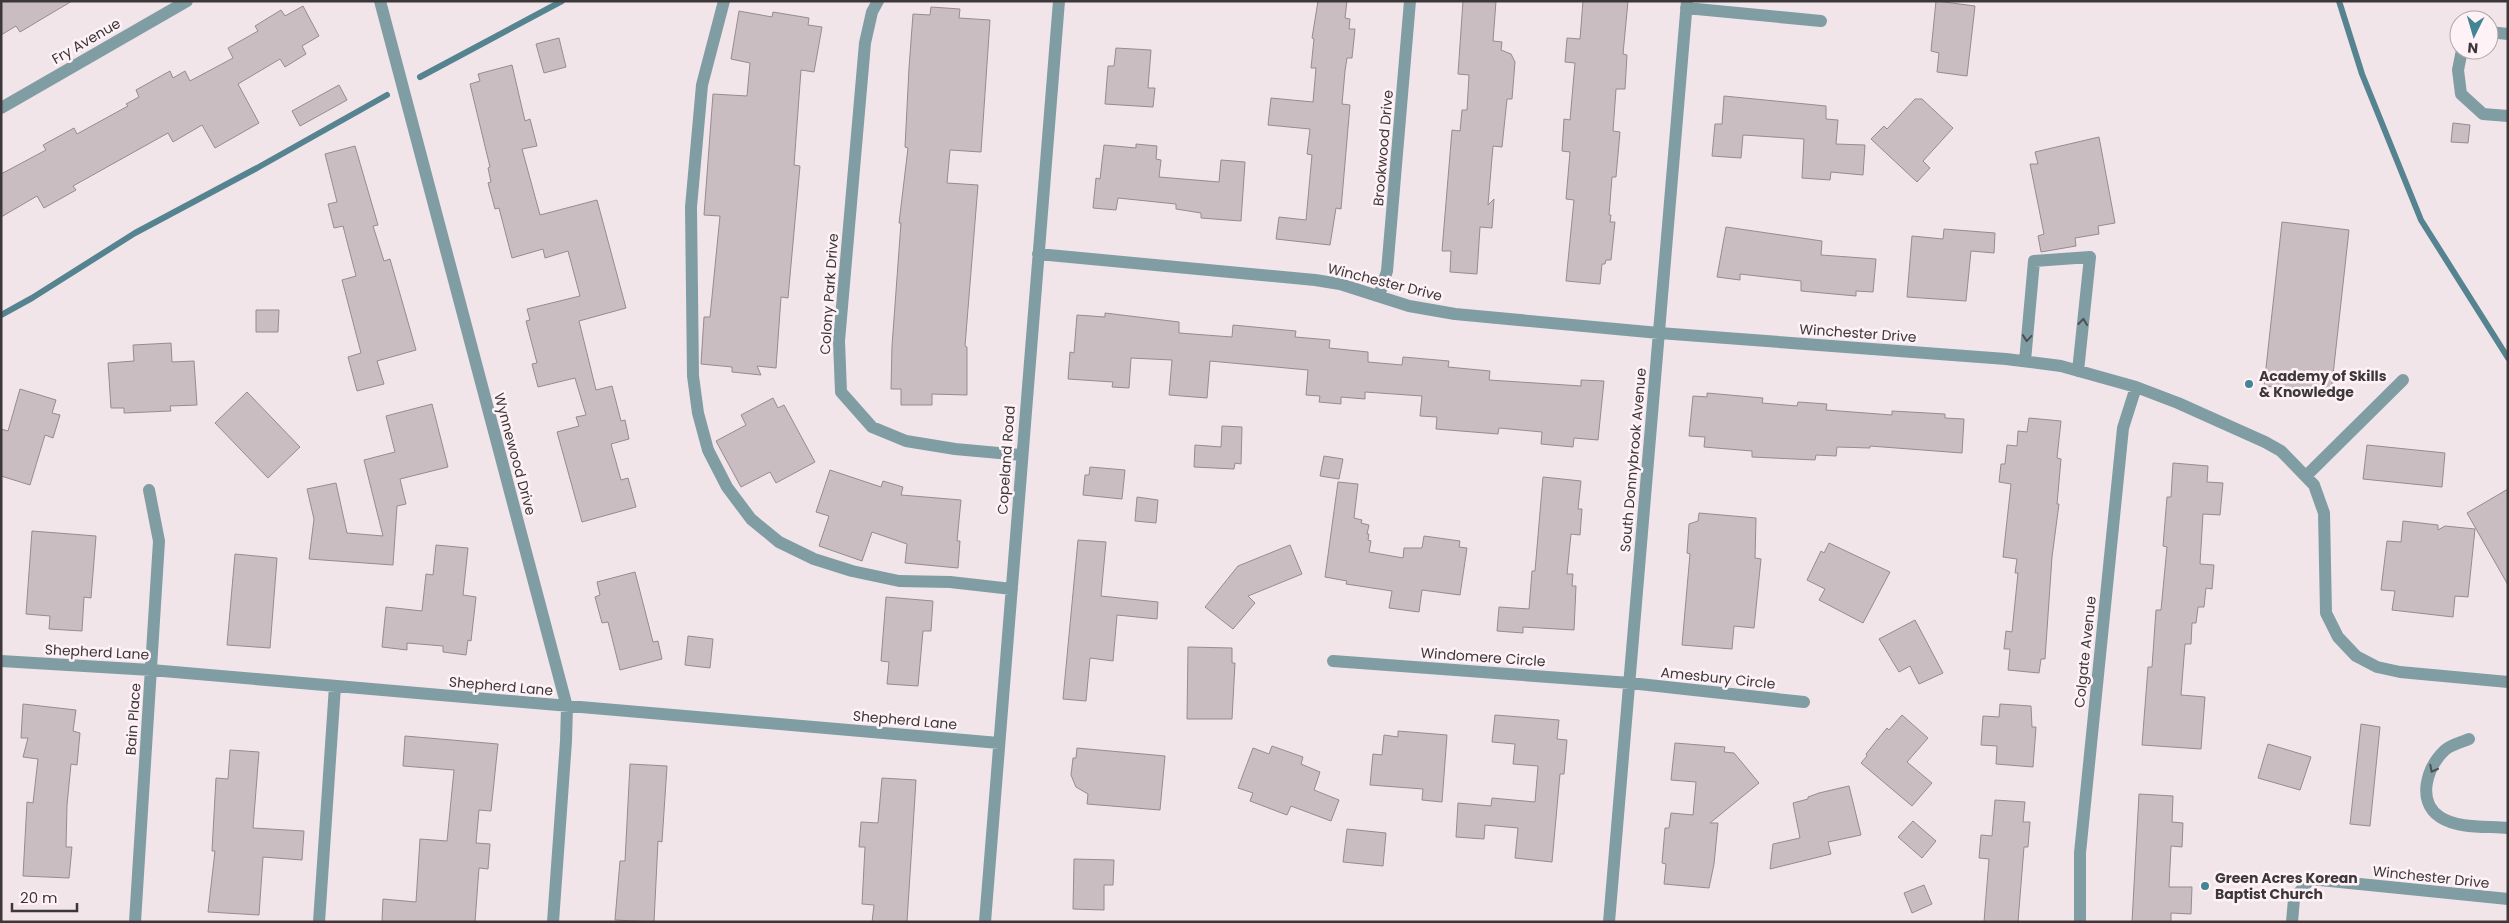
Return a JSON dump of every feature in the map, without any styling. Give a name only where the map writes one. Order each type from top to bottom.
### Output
[{"type":"street","name":"Fry Avenue","points":[[1,108],[187,1]]},
{"type":"street","name":"Wynnewood Drive","points":[[380,1],[566,707],[566,741],[553,922]]},
{"type":"street","points":[[724,1],[702,85],[691,207],[692,376],[698,413],[708,450],[727,486],[751,518],[779,542],[814,559],[852,571],[899,581],[950,582],[1012,589]]},
{"type":"street","name":"Colony Park Drive","points":[[878,1],[872,12],[865,43],[838,341],[841,392],[872,426],[906,441],[955,449],[1021,454]]},
{"type":"street","name":"Copeland Road","points":[[985,922],[1021,454],[1059,1]]},
{"type":"street","name":"Brookwood Drive","points":[[1379,296],[1387,270],[1410,1]]},
{"type":"street","points":[[1686,5],[1820,21]]},
{"type":"street","name":"South Donnybrook Avenue","points":[[1609,922],[1686,5]]},
{"type":"street","points":[[2460,60],[2458,70],[2461,94],[2483,114],[2508,116]]},
{"type":"street","name":"Winchester Drive","points":[[1038,254],[1316,280],[1340,284],[1409,306],[1454,314],[1659,333],[2025,361],[2078,371],[2136,387],[2265,442],[2281,451],[2314,485],[2324,513],[2326,613],[2338,637],[2356,656],[2377,667],[2400,672],[2508,682]]},
{"type":"street","points":[[2025,361],[2034,261],[2090,257],[2078,371]]},
{"type":"street","points":[[2306,476],[2403,380]]},
{"type":"street","name":"Colgate Avenue","points":[[2080,922],[2080,853],[2123,428],[2136,387]]},
{"type":"street","name":"Bain Place","points":[[135,922],[160,541],[150,490]]},
{"type":"street","name":"Shepherd Lane","points":[[1,661],[151,670],[998,744]]},
{"type":"street","name":"Windomere Circle","points":[[1333,661],[1630,683]]},
{"type":"street","name":"Amesbury Circle","points":[[1630,683],[1804,702]]},
{"type":"street","points":[[319,922],[335,686]]},
{"type":"street","points":[[2469,739],[2446,749],[2432,769],[2426,786],[2428,806],[2440,818],[2462,825],[2508,828]]},
{"type":"street","name":"Winchester Drive","points":[[2292,922],[2294,899],[2310,879],[2508,899]]},
{"type":"building","points":[[1,1],[72,1],[20,32],[16,26],[1,35]]},
{"type":"building","points":[[1318,1],[1347,1],[1345,18],[1350,19],[1349,29],[1355,29],[1352,58],[1347,58],[1342,104],[1350,105],[1341,209],[1336,208],[1330,245],[1276,239],[1279,217],[1306,220],[1312,155],[1307,154],[1310,129],[1268,125],[1271,98],[1313,102],[1316,68],[1311,68],[1314,39],[1312,38]]},
{"type":"building","points":[[1463,1],[1496,1],[1493,41],[1502,42],[1501,50],[1511,54],[1515,62],[1512,99],[1507,99],[1502,147],[1493,146],[1488,205],[1494,199],[1492,228],[1480,227],[1477,274],[1450,272],[1451,251],[1442,251],[1452,130],[1460,131],[1462,110],[1467,110],[1469,75],[1458,74]]},
{"type":"building","points":[[1583,1],[1628,1],[1623,54],[1627,55],[1625,89],[1616,89],[1613,131],[1620,132],[1616,177],[1612,177],[1609,215],[1611,215],[1610,222],[1615,222],[1611,260],[1606,260],[1605,264],[1602,264],[1600,284],[1566,281],[1574,200],[1566,199],[1570,152],[1562,151],[1564,119],[1570,120],[1575,63],[1565,62],[1567,38],[1580,39]]},
{"type":"building","points":[[1936,1],[1975,6],[1967,76],[1937,72],[1939,53],[1931,51]]},
{"type":"building","points":[[303,6],[319,36],[302,46],[306,54],[285,67],[280,59],[238,84],[259,123],[215,148],[202,125],[173,142],[168,133],[73,186],[76,190],[44,208],[37,196],[1,217],[1,174],[46,150],[43,145],[74,128],[77,134],[128,106],[126,104],[139,97],[136,90],[170,71],[173,78],[185,71],[190,81],[233,58],[228,48],[258,31],[255,26],[281,10],[285,16]]},
{"type":"building","points":[[931,7],[960,9],[959,18],[990,20],[981,152],[950,150],[947,183],[978,185],[965,346],[967,347],[967,395],[932,394],[932,405],[901,405],[901,389],[891,389],[892,346],[901,223],[899,223],[908,148],[905,147],[913,14],[930,15]]},
{"type":"building","points":[[739,11],[772,17],[773,12],[809,18],[808,25],[822,27],[814,72],[801,70],[794,165],[800,166],[788,298],[781,297],[776,368],[757,366],[761,375],[732,372],[732,367],[701,364],[704,317],[710,317],[720,216],[704,215],[713,94],[747,96],[750,63],[731,59]]},
{"type":"building","points":[[559,38],[566,67],[544,73],[536,44]]},
{"type":"building","points":[[1116,48],[1151,50],[1148,88],[1155,88],[1153,107],[1105,104],[1108,66],[1114,66]]},
{"type":"building","points":[[512,65],[525,121],[530,119],[537,146],[522,149],[540,215],[597,200],[626,308],[579,321],[596,390],[612,386],[621,421],[625,420],[629,439],[611,444],[621,480],[628,478],[636,507],[582,522],[557,432],[579,426],[576,417],[586,415],[575,378],[538,387],[532,364],[537,363],[526,321],[530,320],[527,309],[580,296],[568,251],[545,258],[543,249],[512,258],[499,208],[495,209],[488,183],[491,182],[488,168],[490,167],[470,84],[480,81],[478,74]]},
{"type":"building","points":[[339,85],[347,100],[300,126],[292,111]]},
{"type":"building","points":[[1724,96],[1826,106],[1826,119],[1838,120],[1836,144],[1865,145],[1863,175],[1831,172],[1830,180],[1802,178],[1804,139],[1743,135],[1741,158],[1712,156],[1715,124],[1722,124]]},
{"type":"building","points":[[1915,99],[1922,99],[1953,128],[1923,161],[1930,168],[1917,182],[1871,139],[1884,126],[1887,129]]},
{"type":"building","points":[[2453,123],[2470,125],[2468,143],[2451,142]]},
{"type":"building","points":[[2099,137],[2115,223],[2098,226],[2099,234],[2075,238],[2076,246],[2041,252],[2038,236],[2044,234],[2030,164],[2038,164],[2035,152]]},
{"type":"building","points":[[1136,144],[1157,146],[1156,159],[1161,160],[1159,177],[1219,182],[1221,160],[1245,162],[1241,221],[1201,218],[1201,213],[1176,209],[1176,204],[1118,198],[1116,210],[1093,208],[1096,178],[1100,179],[1104,145],[1136,148]]},
{"type":"building","points":[[355,146],[378,225],[373,226],[384,261],[390,259],[416,350],[377,361],[384,384],[357,391],[348,357],[361,353],[342,280],[356,276],[343,226],[334,228],[328,204],[337,202],[325,154]]},
{"type":"building","points":[[2282,222],[2349,230],[2331,393],[2264,386]]},
{"type":"building","points":[[1726,227],[1822,241],[1821,255],[1876,259],[1873,292],[1856,291],[1856,296],[1801,291],[1801,281],[1740,274],[1740,280],[1717,277]]},
{"type":"building","points":[[1944,229],[1995,233],[1994,253],[1971,251],[1966,301],[1907,297],[1912,236],[1943,239]]},
{"type":"building","points":[[256,310],[279,310],[278,332],[256,332]]},
{"type":"building","points":[[1105,313],[1179,322],[1179,333],[1232,337],[1233,325],[1296,331],[1295,337],[1330,340],[1329,348],[1368,352],[1368,362],[1402,365],[1403,357],[1449,361],[1448,367],[1490,371],[1489,380],[1581,386],[1581,380],[1604,381],[1598,440],[1574,438],[1573,447],[1541,444],[1542,432],[1499,428],[1498,434],[1436,429],[1437,417],[1420,416],[1422,396],[1365,392],[1365,399],[1341,397],[1341,404],[1319,402],[1320,396],[1306,395],[1308,370],[1210,361],[1207,398],[1169,395],[1172,360],[1131,358],[1129,388],[1112,387],[1113,382],[1068,379],[1070,352],[1074,353],[1077,315],[1105,317]]},
{"type":"building","points":[[171,343],[172,362],[194,361],[197,405],[170,406],[171,411],[124,413],[124,408],[111,408],[108,363],[134,361],[133,345]]},
{"type":"building","points":[[20,389],[56,400],[52,413],[60,415],[53,438],[45,435],[30,485],[1,476],[1,429],[8,431]]},
{"type":"building","points":[[247,392],[300,447],[268,478],[215,423]]},
{"type":"building","points":[[1707,393],[1763,398],[1762,403],[1797,406],[1798,402],[1827,404],[1826,410],[1892,415],[1892,411],[1945,414],[1945,418],[1964,419],[1962,453],[1870,446],[1870,448],[1837,447],[1836,456],[1816,455],[1815,460],[1752,457],[1752,451],[1704,447],[1705,437],[1689,436],[1693,396],[1707,397]]},
{"type":"building","points":[[773,398],[778,408],[784,405],[815,462],[776,483],[770,472],[741,487],[716,441],[746,425],[741,415]]},
{"type":"building","points":[[432,404],[448,467],[400,479],[406,504],[397,506],[393,565],[309,559],[314,519],[307,489],[336,483],[347,533],[383,536],[364,460],[395,452],[386,416]]},
{"type":"building","points":[[2029,418],[2061,421],[2057,458],[2061,459],[2057,504],[2059,504],[2052,557],[2045,659],[2041,659],[2039,673],[2008,670],[2010,649],[2004,649],[2006,631],[2012,632],[2018,573],[2015,573],[2017,559],[2003,557],[2011,484],[1999,482],[2001,464],[2005,464],[2007,445],[2017,446],[2018,431],[2027,432]]},
{"type":"building","points":[[1222,426],[1242,427],[1241,464],[1235,463],[1234,469],[1194,467],[1195,445],[1221,447]]},
{"type":"building","points":[[2367,445],[2445,453],[2442,487],[2363,479]]},
{"type":"building","points":[[1324,456],[1343,459],[1339,479],[1320,476]]},
{"type":"building","points":[[2173,463],[2208,466],[2207,482],[2223,483],[2220,515],[2203,514],[2200,564],[2214,565],[2212,589],[2206,588],[2204,607],[2198,607],[2196,623],[2192,623],[2191,644],[2185,644],[2181,695],[2205,697],[2201,749],[2142,745],[2148,667],[2152,667],[2156,610],[2161,610],[2167,547],[2163,546],[2167,497],[2171,497]]},
{"type":"building","points":[[1090,467],[1125,470],[1122,499],[1083,495],[1085,475],[1089,475]]},
{"type":"building","points":[[830,470],[881,487],[883,481],[903,487],[901,495],[961,500],[957,541],[960,541],[958,568],[905,563],[907,544],[872,532],[862,561],[819,546],[829,516],[816,512]]},
{"type":"building","points":[[1543,477],[1581,481],[1578,509],[1582,509],[1580,535],[1571,534],[1567,574],[1573,574],[1572,586],[1576,586],[1574,630],[1523,627],[1523,633],[1497,631],[1499,607],[1529,609],[1532,571],[1535,571]]},
{"type":"building","points":[[1338,482],[1358,484],[1354,518],[1362,520],[1361,523],[1369,525],[1367,534],[1369,534],[1368,540],[1371,541],[1369,552],[1403,558],[1404,548],[1422,548],[1424,536],[1460,541],[1459,547],[1467,548],[1460,595],[1422,590],[1419,612],[1389,608],[1392,591],[1346,584],[1347,581],[1325,577]]},
{"type":"building","points":[[2508,489],[2508,585],[2467,513]]},
{"type":"building","points":[[1137,497],[1158,500],[1156,523],[1135,521]]},
{"type":"building","points":[[1699,513],[1756,518],[1755,558],[1761,559],[1754,628],[1734,626],[1732,649],[1682,645],[1690,554],[1687,553],[1689,524],[1698,521]]},
{"type":"building","points":[[2403,521],[2438,525],[2438,530],[2445,526],[2475,529],[2468,597],[2455,596],[2453,617],[2392,610],[2395,591],[2381,590],[2387,541],[2401,542]]},
{"type":"building","points":[[32,531],[96,536],[91,598],[84,597],[82,631],[49,629],[50,616],[26,614]]},
{"type":"building","points":[[1078,540],[1106,542],[1101,596],[1158,602],[1157,619],[1117,615],[1113,661],[1090,658],[1086,701],[1063,699]]},
{"type":"building","points":[[1829,543],[1890,572],[1863,623],[1819,600],[1825,589],[1807,580],[1821,551],[1824,553]]},
{"type":"building","points":[[436,545],[468,548],[463,595],[476,597],[471,641],[468,640],[466,655],[443,652],[443,646],[407,643],[407,650],[382,647],[386,607],[422,611],[426,574],[433,575]]},
{"type":"building","points":[[1290,545],[1302,574],[1248,596],[1255,603],[1233,629],[1205,607],[1238,566]]},
{"type":"building","points":[[235,554],[277,558],[270,648],[227,645]]},
{"type":"building","points":[[635,572],[653,642],[658,641],[662,659],[620,670],[608,622],[602,623],[595,597],[600,595],[597,582]]},
{"type":"building","points":[[886,597],[933,601],[931,631],[923,631],[918,686],[887,684],[889,662],[881,661]]},
{"type":"building","points":[[1915,620],[1943,673],[1919,684],[1910,666],[1899,672],[1879,639]]},
{"type":"building","points":[[688,636],[713,639],[710,668],[685,665]]},
{"type":"building","points":[[1188,647],[1232,648],[1232,663],[1235,663],[1232,719],[1187,719]]},
{"type":"building","points":[[23,704],[76,710],[73,731],[80,733],[77,765],[71,764],[67,805],[66,847],[72,847],[69,878],[23,876],[27,802],[33,803],[38,759],[23,757],[28,738],[21,738]]},
{"type":"building","points":[[2000,704],[2031,706],[2032,727],[2036,727],[2033,767],[1996,764],[1997,746],[1981,745],[1983,716],[1999,717]]},
{"type":"building","points":[[1495,715],[1559,720],[1557,739],[1567,740],[1564,774],[1560,774],[1552,862],[1515,858],[1518,828],[1485,825],[1484,839],[1456,837],[1458,803],[1491,806],[1492,798],[1535,802],[1538,766],[1513,764],[1515,744],[1492,742]]},
{"type":"building","points":[[1902,715],[1928,738],[1907,762],[1932,783],[1912,806],[1861,763],[1887,728],[1889,730]]},
{"type":"building","points":[[2361,724],[2380,727],[2370,826],[2350,824]]},
{"type":"building","points":[[1398,731],[1447,735],[1442,802],[1422,800],[1423,789],[1370,785],[1373,754],[1382,755],[1384,735],[1398,737]]},
{"type":"building","points":[[405,736],[498,744],[491,811],[479,810],[476,843],[490,844],[488,869],[479,868],[475,922],[382,922],[383,899],[416,902],[420,839],[447,841],[454,770],[403,766]]},
{"type":"building","points":[[1675,743],[1725,747],[1724,752],[1734,753],[1759,783],[1710,823],[1718,823],[1714,864],[1709,888],[1664,884],[1666,864],[1662,863],[1665,828],[1669,828],[1671,813],[1693,815],[1696,782],[1671,780]]},
{"type":"building","points":[[2268,744],[2311,757],[2300,790],[2258,778]]},
{"type":"building","points":[[1272,746],[1303,757],[1301,764],[1320,772],[1314,790],[1339,800],[1331,821],[1291,806],[1287,815],[1250,801],[1253,793],[1238,788],[1253,748],[1269,754]]},
{"type":"building","points":[[1077,748],[1165,756],[1160,810],[1087,804],[1088,794],[1076,787],[1071,775],[1073,758],[1076,758]]},
{"type":"building","points":[[230,750],[259,752],[253,828],[304,831],[302,860],[263,857],[259,915],[208,912],[215,851],[212,851],[216,778],[228,779]]},
{"type":"building","points":[[630,764],[667,766],[662,842],[658,841],[654,922],[615,920],[620,861],[625,861]]},
{"type":"building","points":[[882,778],[916,780],[907,922],[872,922],[874,905],[862,904],[865,847],[859,847],[861,822],[878,823]]},
{"type":"building","points":[[1849,786],[1861,835],[1828,842],[1831,854],[1770,869],[1773,844],[1800,838],[1793,803],[1808,799],[1808,797],[1819,793]]},
{"type":"building","points":[[2139,794],[2173,796],[2172,822],[2183,823],[2182,847],[2171,846],[2169,887],[2192,887],[2191,914],[2171,913],[2171,922],[2132,922]]},
{"type":"building","points":[[1995,800],[2025,802],[2023,822],[2030,822],[2028,847],[2024,847],[2018,922],[1984,922],[1989,859],[1979,858],[1981,835],[1992,836]]},
{"type":"building","points":[[1913,821],[1936,841],[1922,858],[1898,837]]},
{"type":"building","points":[[1347,829],[1386,833],[1383,866],[1343,862]]},
{"type":"building","points":[[1074,859],[1114,860],[1113,885],[1104,885],[1104,910],[1073,909]]},
{"type":"building","points":[[1924,885],[1932,904],[1912,913],[1904,893]]},
{"type":"waterway","points":[[420,77],[562,1]]},
{"type":"waterway","points":[[2339,1],[2362,74],[2421,220],[2508,358]]},
{"type":"waterway","points":[[1,315],[32,298],[135,233],[257,168],[387,95]]},
{"type":"place","name":"Academy of Skills & Knowledge","points":[[2249,384]]},
{"type":"place","name":"Green Acres Korean Baptist Church","points":[[2205,886]]}]
